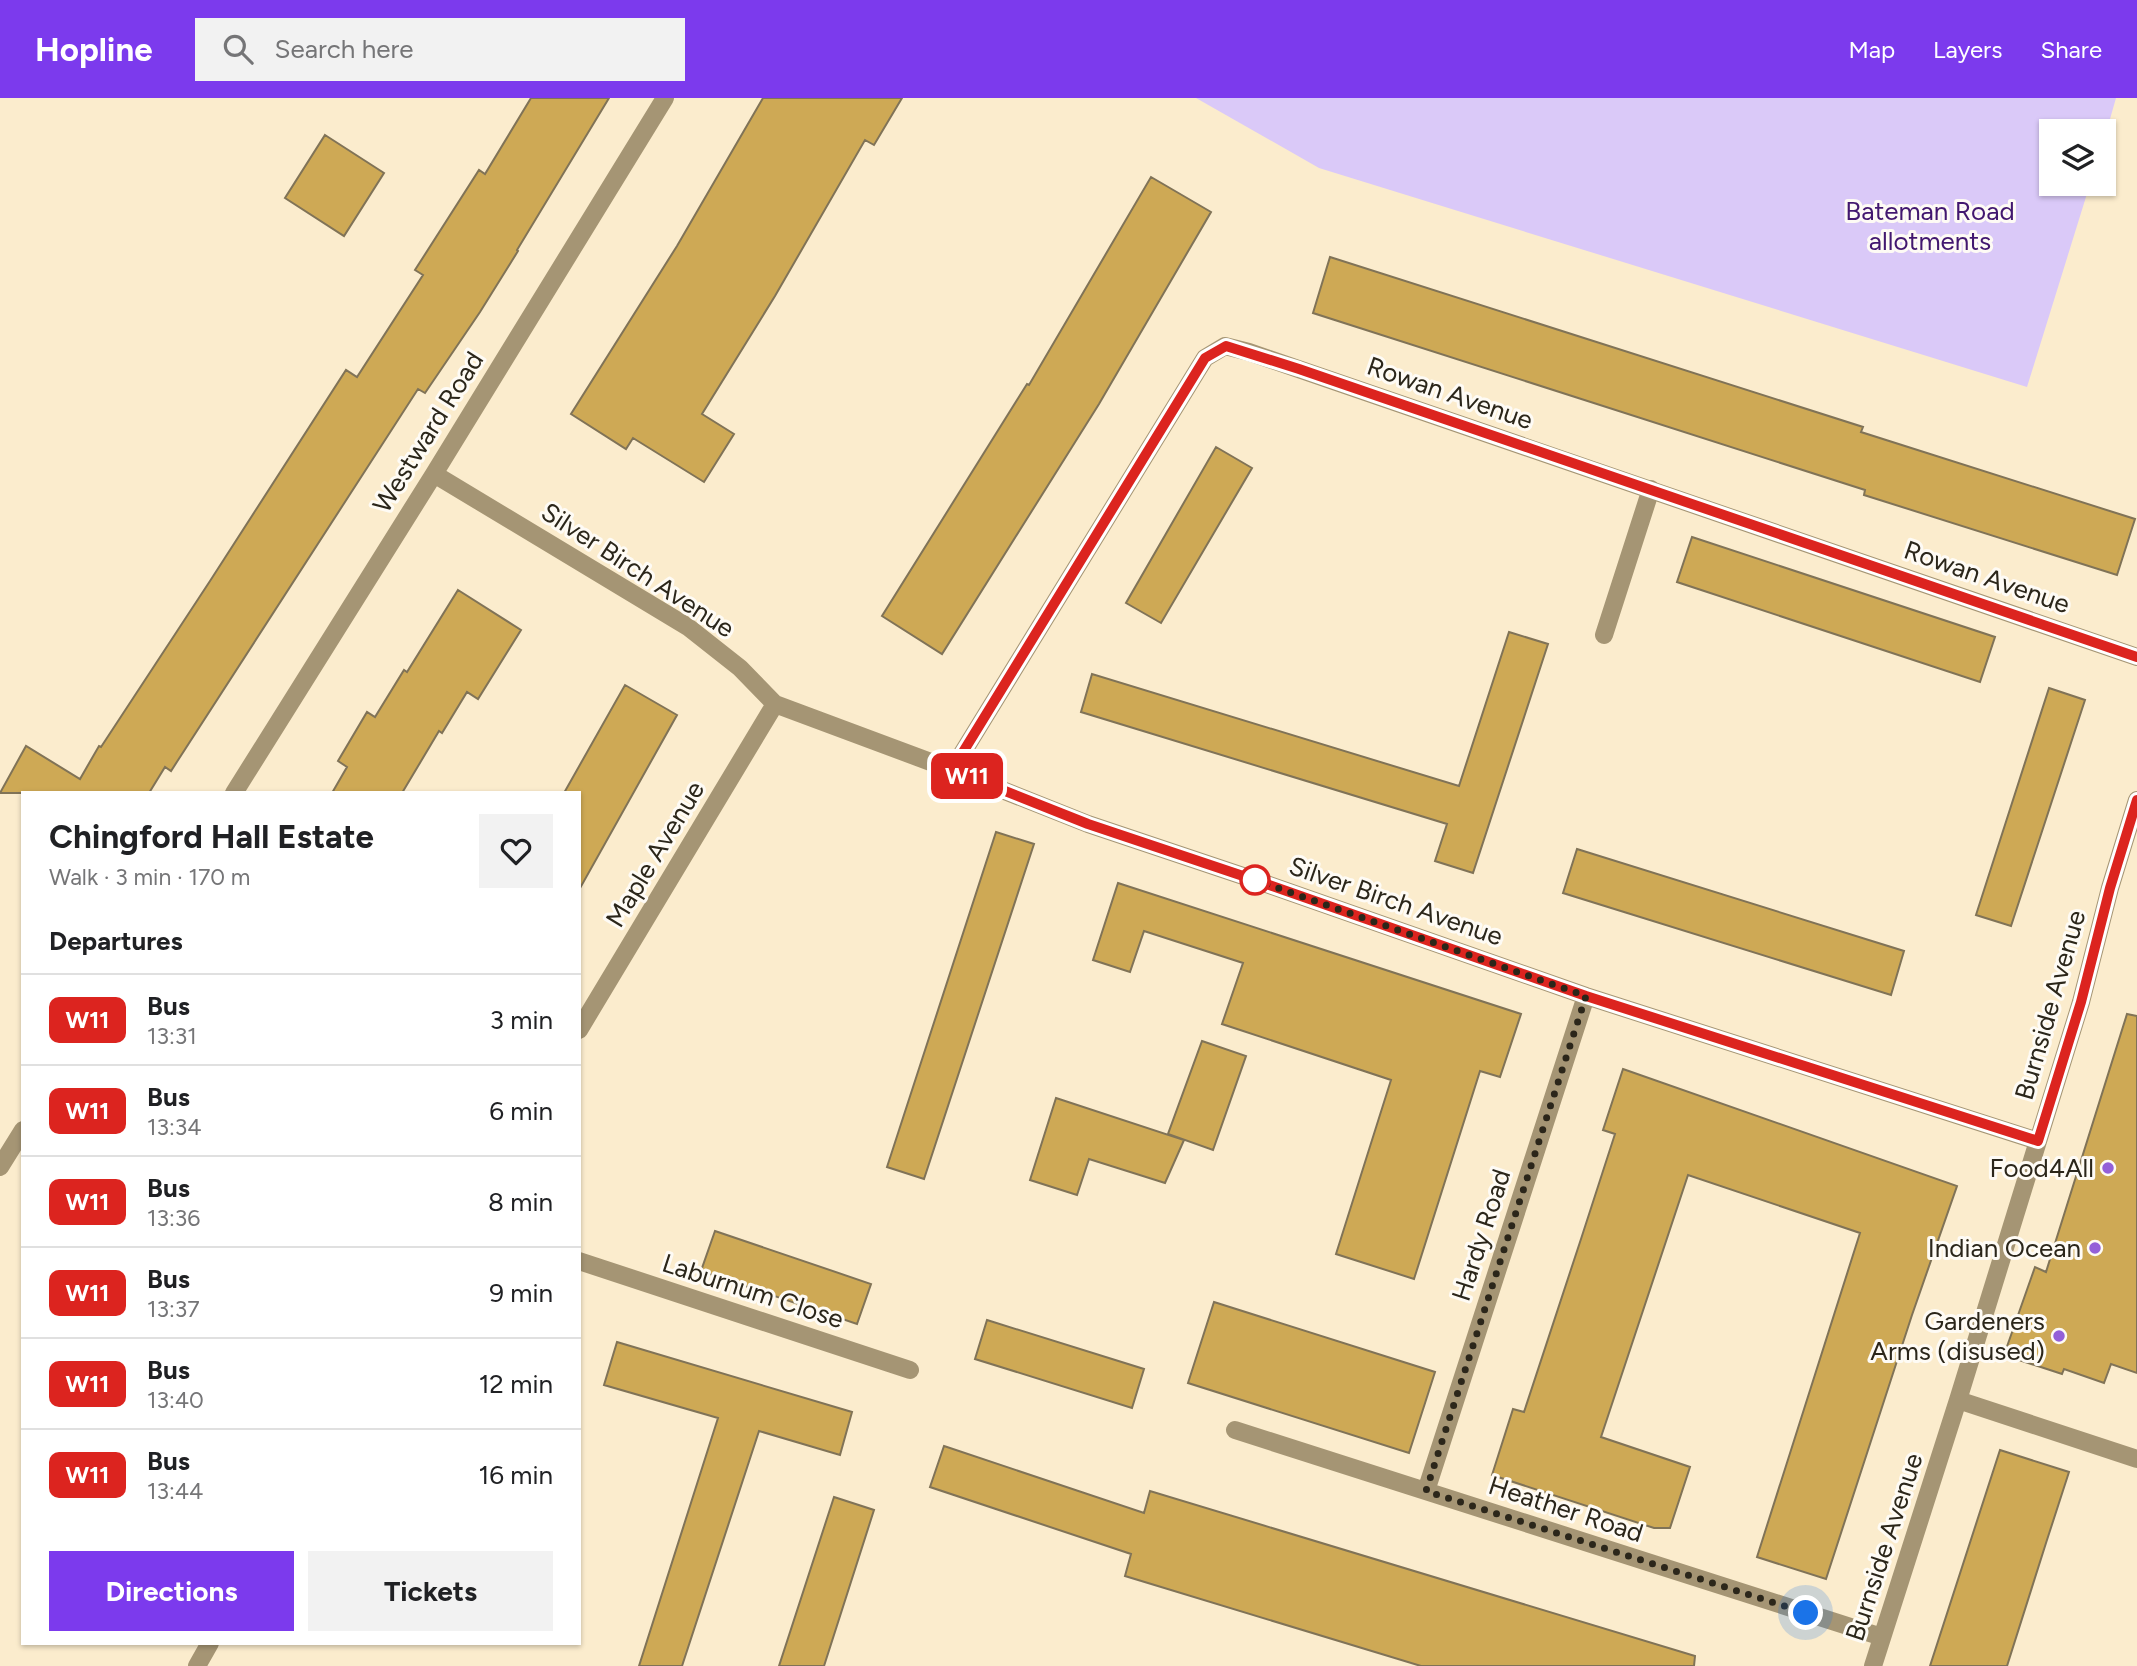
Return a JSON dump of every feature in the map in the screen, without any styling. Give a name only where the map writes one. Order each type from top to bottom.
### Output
[{"type":"street","name":"Westward Road","points":[[235,791],[665,98]]},
{"type":"street","name":"Rowan Avenue","points":[[952,770],[1205,358],[1226,346],[1262,356],[2137,657]]},
{"type":"street","name":"Silver Birch Avenue","points":[[434,474],[688,627],[740,668],[775,704],[1088,824],[1586,996],[2038,1141]]},
{"type":"street","points":[[1604,635],[1651,489]]},
{"type":"street","name":"Maple Avenue","points":[[581,1027],[775,704]]},
{"type":"street","name":"Burnside Avenue","points":[[1873,1666],[2081,1002],[2110,888],[2137,800]]},
{"type":"street","name":"Hardy Road","points":[[1426,1491],[1586,996]]},
{"type":"street","points":[[0,1167],[21,1133]]},
{"type":"street","name":"Laburnum Close","points":[[581,1262],[910,1370]]},
{"type":"street","points":[[1958,1400],[2137,1459]]},
{"type":"street","name":"Heather Road","points":[[1235,1430],[1882,1637]]},
{"type":"street","points":[[197,1666],[209,1645]]},
{"type":"green space","name":"Bateman Road allotments","points":[[1196,98],[2116,98],[2110,119],[2039,119],[2039,196],[2086,196],[2027,387],[1319,168]]},
{"type":"building","points":[[531,98],[609,98],[480,312],[425,393],[418,389],[171,771],[165,767],[150,791],[0,793],[26,746],[80,779],[346,370],[357,377],[423,275],[415,270],[479,170],[485,174]]},
{"type":"building","points":[[763,98],[902,98],[874,145],[865,140],[775,296],[702,414],[734,434],[704,482],[633,438],[626,449],[571,414],[677,246]]},
{"type":"building","points":[[325,135],[384,173],[344,236],[285,198]]},
{"type":"building","points":[[1151,177],[1211,212],[1099,404],[942,654],[882,616],[1027,384],[1029,385]]},
{"type":"building","points":[[1330,257],[1863,427],[1861,432],[2135,519],[2117,575],[1864,495],[1865,490],[1313,313]]},
{"type":"building","points":[[1216,447],[1252,468],[1161,623],[1126,603]]},
{"type":"building","points":[[1692,537],[1995,637],[1980,682],[1677,582]]},
{"type":"building","points":[[458,590],[521,630],[478,699],[467,692],[442,733],[439,731],[403,791],[333,791],[347,767],[338,761],[367,712],[375,717],[404,670],[407,672]]},
{"type":"building","points":[[1509,632],[1548,644],[1473,873],[1435,861],[1447,824],[1081,712],[1092,674],[1459,786]]},
{"type":"building","points":[[625,685],[677,715],[581,886],[581,791],[565,791]]},
{"type":"building","points":[[2049,688],[2085,700],[2011,926],[1976,915]]},
{"type":"building","points":[[996,832],[1034,844],[924,1179],[887,1167]]},
{"type":"building","points":[[1577,849],[1904,951],[1891,995],[1563,893]]},
{"type":"building","points":[[1118,883],[1521,1014],[1500,1077],[1480,1071],[1414,1279],[1336,1254],[1391,1080],[1222,1024],[1243,963],[1144,931],[1130,972],[1093,960]]},
{"type":"building","points":[[2127,1014],[2137,1016],[2137,1373],[2111,1364],[2104,1383],[2064,1369],[2062,1374],[2004,1355],[2035,1267],[2046,1272]]},
{"type":"building","points":[[1202,1041],[1246,1056],[1213,1150],[1168,1134]]},
{"type":"building","points":[[1623,1069],[1957,1186],[1826,1579],[1757,1557],[1860,1233],[1688,1175],[1601,1437],[1690,1467],[1670,1528],[1654,1528],[1492,1475],[1513,1409],[1524,1412],[1615,1134],[1603,1130]]},
{"type":"building","points":[[1056,1098],[1184,1140],[1165,1183],[1089,1159],[1077,1195],[1030,1180]]},
{"type":"building","points":[[715,1231],[871,1284],[857,1324],[701,1271]]},
{"type":"building","points":[[1214,1302],[1435,1372],[1409,1453],[1188,1383]]},
{"type":"building","points":[[987,1320],[1144,1369],[1132,1408],[975,1359]]},
{"type":"building","points":[[617,1342],[852,1412],[840,1455],[759,1431],[682,1666],[639,1666],[718,1418],[604,1385]]},
{"type":"building","points":[[944,1446],[1144,1513],[1150,1491],[1695,1656],[1694,1666],[1421,1666],[1125,1576],[1131,1554],[930,1487]]},
{"type":"building","points":[[2000,1450],[2069,1472],[2007,1666],[1930,1666]]},
{"type":"building","points":[[834,1497],[874,1510],[824,1666],[779,1666]]},
{"type":"bus line","name":"W11","points":[[2137,657],[1226,346],[1205,358],[952,770],[1088,824],[1586,996],[2038,1141],[2081,1002],[2110,888],[2137,800]]},
{"type":"place","name":"Food4All","points":[[2108,1168]]},
{"type":"place","name":"Indian Ocean","points":[[2095,1248]]},
{"type":"place","name":"Gardeners Arms (disused)","points":[[2059,1336]]},
{"type":"route","points":[[1255,880],[1586,996],[1426,1491],[1806,1613]]}]
